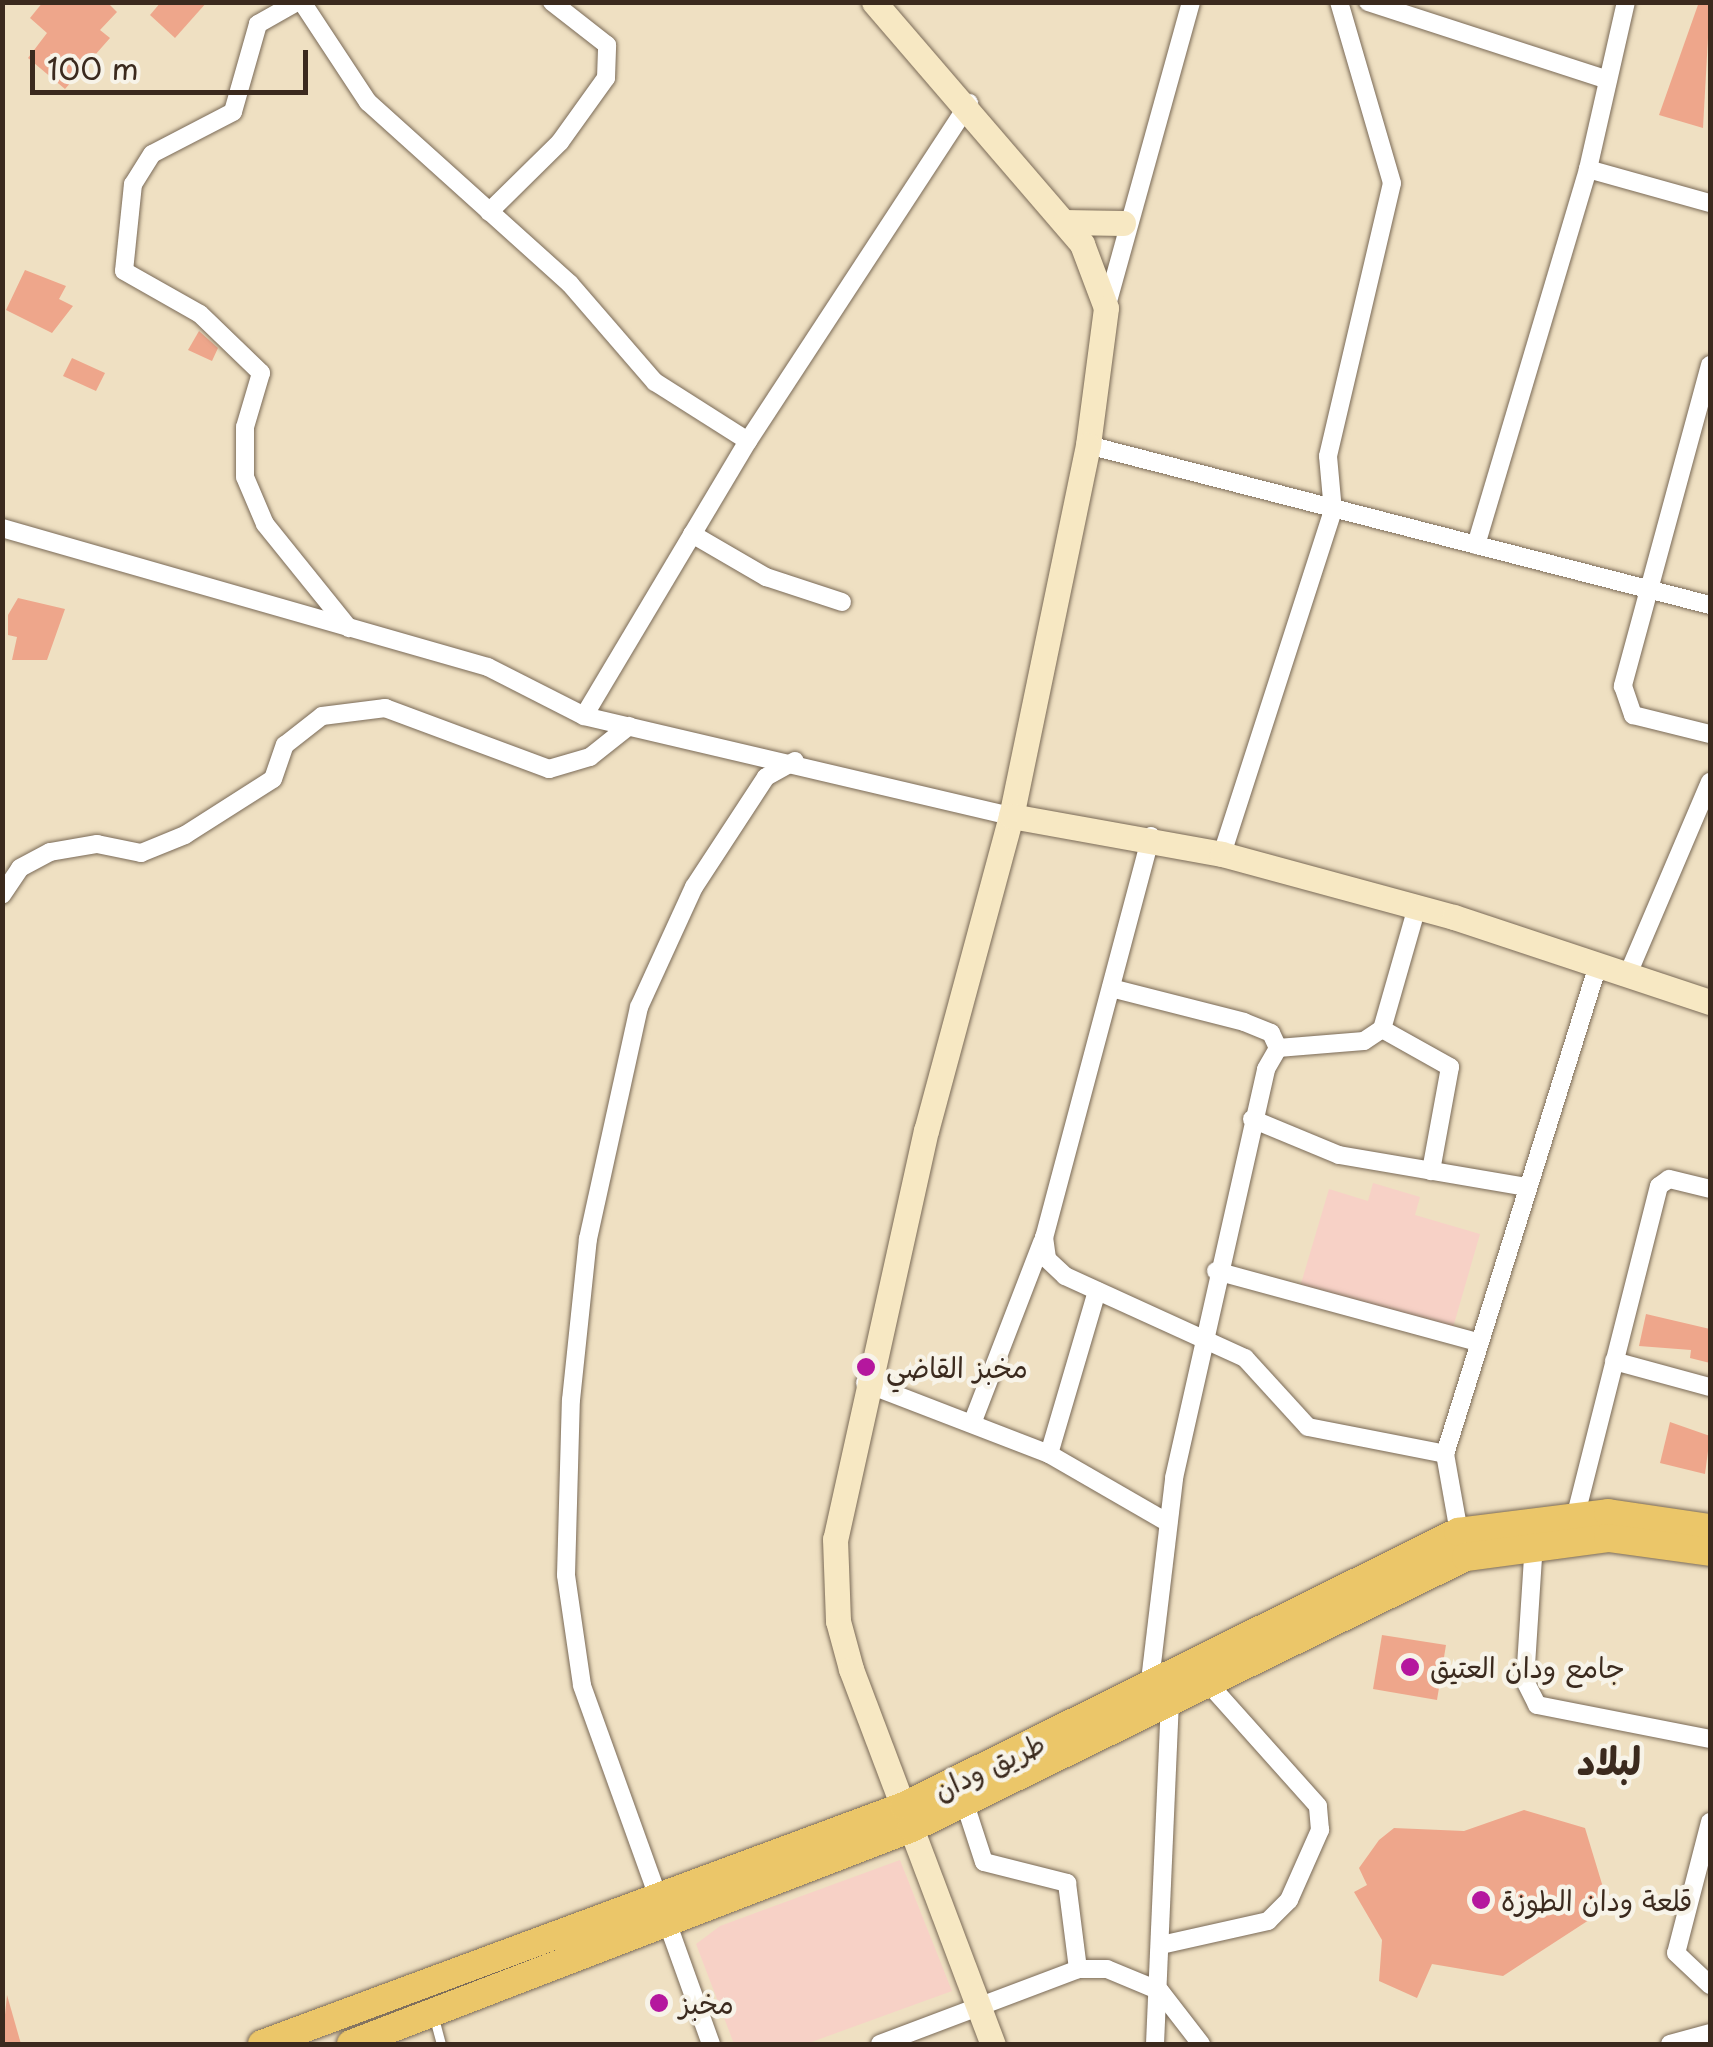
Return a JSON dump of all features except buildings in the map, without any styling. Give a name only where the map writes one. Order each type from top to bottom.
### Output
[{"type":"main road","name":"طريق ودان","points":[[908,1817],[965,1804],[1160,1698],[1462,1544],[1576,1514],[1710,1528]]},
{"type":"main road","name":"طريق ودان","points":[[262,2044],[660,1910],[908,1817],[1160,1698],[1210,1684],[1462,1544],[1608,1538],[1710,1552]]},
{"type":"main road","name":"طريق ودان","points":[[351,2044],[432,2013],[660,1910]]},
{"type":"street","points":[[349,628],[265,524],[245,477],[245,427],[262,374],[200,314],[124,270],[133,184],[152,154],[233,112],[258,24],[300,2],[368,102],[570,284],[655,382],[748,441]]},
{"type":"street","points":[[489,212],[560,142],[606,78],[608,46],[552,2]]},
{"type":"street","points":[[874,2],[969,103],[1064,222],[1092,261],[1106,308]]},
{"type":"street","points":[[993,2044],[838,1621],[834,1539],[866,1383],[1011,816],[1088,445],[1106,308],[1123,222],[1191,2]]},
{"type":"street","points":[[1222,854],[1333,510],[1328,456],[1392,183],[1339,2]]},
{"type":"street","points":[[1368,2],[1608,80]]},
{"type":"street","points":[[1476,545],[1588,169],[1626,2]]},
{"type":"street","points":[[584,716],[748,441],[969,103]]},
{"type":"street","points":[[1588,169],[1710,204]]},
{"type":"street","points":[[1064,222],[1123,222]]},
{"type":"street","points":[[1710,366],[1650,590],[1625,702],[1633,715],[1710,734]]},
{"type":"street","points":[[1088,445],[1710,604]]},
{"type":"street","points":[[2,528],[488,667],[584,716],[795,761],[1011,816],[1152,836],[1417,907],[1710,1002]]},
{"type":"street","points":[[692,534],[766,577],[842,602]]},
{"type":"street","points":[[2,896],[20,868],[50,852],[97,844],[141,853],[186,835],[273,779],[285,745],[322,716],[385,708],[549,769],[590,757],[629,726]]},
{"type":"street","points":[[711,2044],[582,1685],[566,1575],[588,1239],[639,1006],[694,887],[766,777],[795,761]]},
{"type":"street","points":[[1628,974],[1710,782]]},
{"type":"street","points":[[973,1421],[1044,1237],[1152,836]]},
{"type":"street","points":[[1278,1048],[1364,1041],[1382,1029],[1417,907]]},
{"type":"street","points":[[1462,1544],[1444,1454],[1473,1341],[1598,964]]},
{"type":"street","points":[[1111,988],[1244,1022],[1271,1033],[1278,1048],[1252,1119],[1216,1271],[1167,1522],[1160,1698],[1160,1991],[1155,2044]]},
{"type":"street","points":[[1382,1029],[1450,1067],[1431,1171]]},
{"type":"street","points":[[1252,1119],[1339,1155],[1527,1187]]},
{"type":"street","points":[[1576,1514],[1659,1186],[1670,1179],[1710,1189]]},
{"type":"street","points":[[1044,1237],[1047,1259],[1098,1292],[1245,1358],[1308,1427],[1444,1454]]},
{"type":"street","points":[[1216,1271],[1473,1341]]},
{"type":"street","points":[[1049,1454],[1098,1292]]},
{"type":"street","points":[[1614,1361],[1710,1387]]},
{"type":"street","points":[[866,1383],[973,1421],[1049,1454],[1167,1522]]},
{"type":"street","points":[[1534,1542],[1525,1680],[1537,1705],[1710,1740]]},
{"type":"street","points":[[1161,1946],[1268,1921],[1288,1900],[1320,1830],[1318,1806],[1210,1684]]},
{"type":"street","points":[[965,1804],[984,1862],[1067,1882],[1078,1968]]},
{"type":"street","points":[[1710,1822],[1676,1954],[1710,1985]]},
{"type":"street","points":[[880,2044],[978,2003],[1078,1968],[1160,1991],[1201,2044]]},
{"type":"street","points":[[1670,2044],[1710,2034]]},
{"type":"lane","points":[[432,2013],[441,2044]]},
{"type":"shaded area","points":[[1373,1183],[1420,1197],[1415,1215],[1480,1234],[1452,1331],[1300,1287],[1329,1189],[1368,1201]]},
{"type":"shaded area","points":[[900,1860],[952,1991],[806,2044],[734,2044],[696,1944],[720,1926]]},
{"type":"place","name":"مخبز القاضي","points":[[866,1367]]},
{"type":"place","name":"جامع ودان العتيق","points":[[1410,1667]]},
{"type":"place","name":"قلعة ودان الطوزة","points":[[1481,1900]]},
{"type":"place","name":"مخبز","points":[[659,2003]]},
{"type":"district","name":"لبلاد","points":[[1609,1760]]}]
